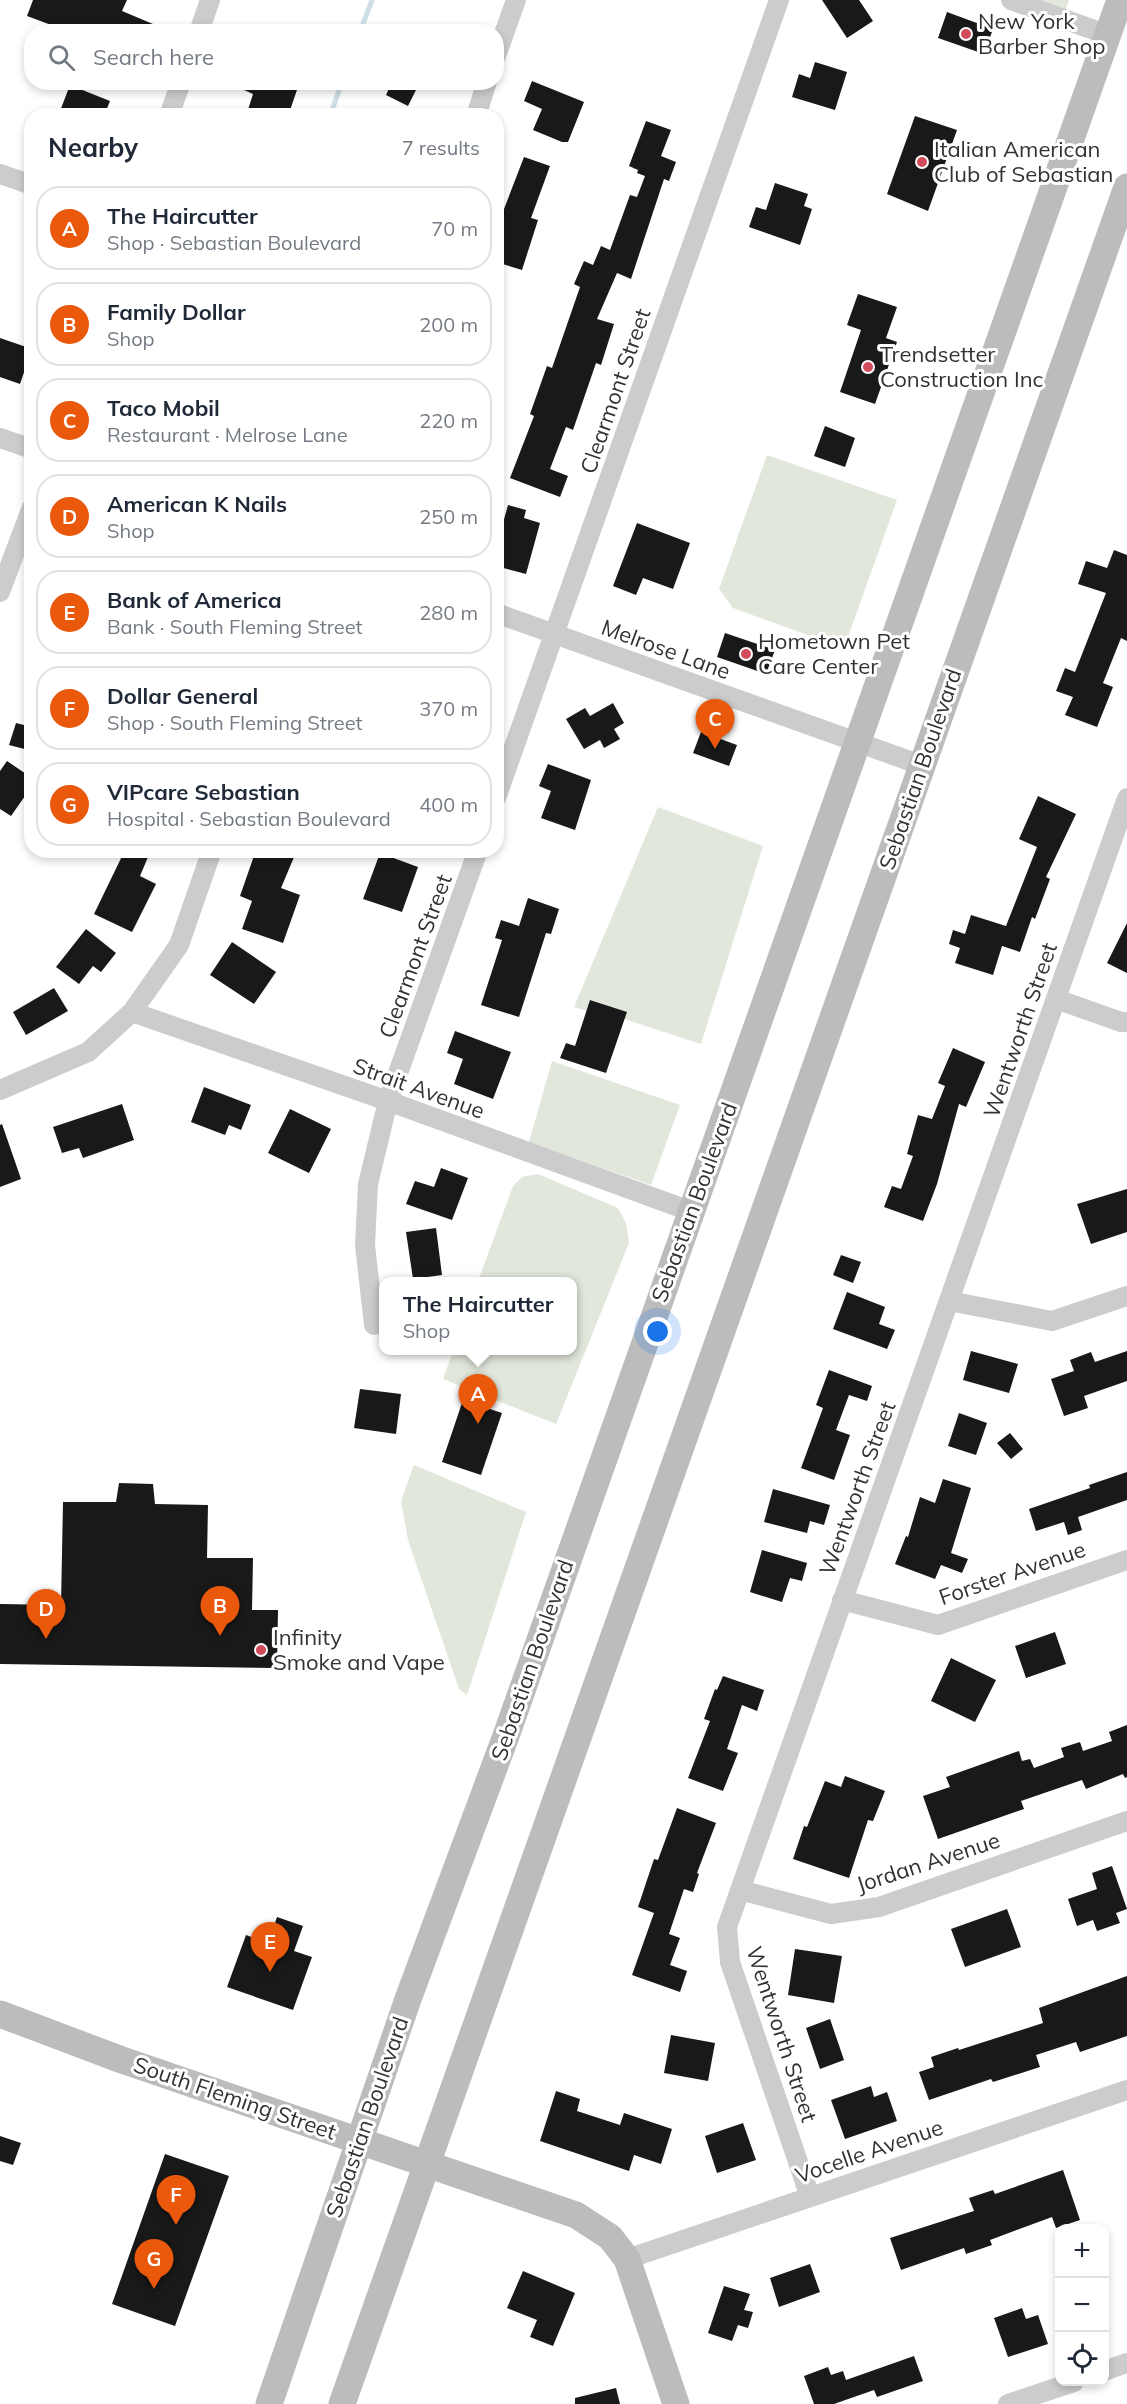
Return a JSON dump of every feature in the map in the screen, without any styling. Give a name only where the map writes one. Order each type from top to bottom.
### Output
[{"type":"main road","name":"Sebastian Boulevard","points":[[269,2404],[358,2139],[503,1744],[1120,0]]},
{"type":"main road","name":"Sebastian Boulevard","points":[[342,2404],[1127,187]]},
{"type":"main road","name":"South Fleming Street","points":[[0,2014],[122,2060],[576,2215],[610,2237],[627,2259]]},
{"type":"main road","points":[[627,2259],[676,2404]]},
{"type":"street","points":[[202,24],[210,0]]},
{"type":"street","points":[[504,34],[516,0]]},
{"type":"street","name":"Clearmont Street","points":[[504,776],[779,0]]},
{"type":"street","points":[[1011,0],[1107,35]]},
{"type":"street","points":[[172,108],[178,90]]},
{"type":"street","points":[[479,108],[484,90]]},
{"type":"street","points":[[0,174],[24,182]]},
{"type":"street","points":[[0,438],[24,446]]},
{"type":"street","points":[[0,592],[24,528]]},
{"type":"street","name":"Melrose Lane","points":[[504,617],[921,765]]},
{"type":"street","name":"Wentworth Street","points":[[810,2197],[730,1962],[727,1927],[1127,798]]},
{"type":"street","points":[[0,1090],[88,1052],[132,1012],[179,945],[210,858]]},
{"type":"street","name":"Clearmont Street","points":[[374,1325],[365,1245],[369,1184],[388,1101],[475,858]]},
{"type":"street","points":[[1056,999],[1120,1022],[1127,1022]]},
{"type":"street","name":"Strait Avenue","points":[[132,1012],[388,1101],[690,1211]]},
{"type":"street","points":[[949,1301],[1052,1321],[1127,1296]]},
{"type":"street","name":"Forster Avenue","points":[[842,1600],[938,1625],[1127,1560]]},
{"type":"street","name":"Jordan Avenue","points":[[740,1890],[831,1914],[879,1907],[1127,1821]]},
{"type":"street","name":"Vocelle Avenue","points":[[627,2259],[1127,2090]]},
{"type":"street","points":[[1109,2369],[1127,2363]]},
{"type":"street","points":[[1008,2404],[1062,2386]]},
{"type":"shaded area","points":[[1035,0],[1069,0],[1065,11]]},
{"type":"shaded area","points":[[767,455],[897,500],[844,648],[733,608],[719,589]]},
{"type":"shaded area","points":[[658,807],[763,846],[701,1044],[624,1019],[626,1012],[591,1000],[587,1011],[574,1007]]},
{"type":"shaded area","points":[[552,1061],[680,1105],[651,1185],[529,1142]]},
{"type":"shaded area","points":[[538,1174],[618,1208],[626,1223],[629,1243],[556,1424],[443,1379],[452,1355],[577,1355],[577,1277],[479,1277],[513,1186],[522,1177]]},
{"type":"shaded area","points":[[414,1465],[526,1512],[467,1695],[459,1689],[408,1540],[401,1501]]},
{"type":"building","points":[[33,0],[127,0],[122,11],[153,24],[48,24],[27,16]]},
{"type":"building","points":[[822,0],[859,0],[873,21],[847,38]]},
{"type":"building","points":[[947,12],[993,29],[984,54],[938,38]]},
{"type":"building","points":[[815,62],[847,72],[835,110],[792,97],[799,74],[810,78]]},
{"type":"building","points":[[532,81],[584,102],[568,142],[562,142],[533,130],[542,109],[524,101]]},
{"type":"building","points":[[68,90],[82,90],[110,101],[107,108],[61,108]]},
{"type":"building","points":[[244,90],[297,90],[291,108],[249,108],[253,94]]},
{"type":"building","points":[[388,90],[416,90],[408,106],[386,95]]},
{"type":"building","name":"Italian American Club of Sebastian","points":[[915,116],[957,130],[928,211],[887,194]]},
{"type":"building","points":[[646,121],[671,130],[661,156],[676,162],[669,181],[664,179],[631,279],[617,273],[597,319],[614,324],[601,365],[596,363],[573,430],[566,427],[550,469],[568,476],[560,497],[510,478],[534,416],[530,414],[547,366],[552,368],[580,287],[574,284],[584,261],[593,265],[601,246],[610,250],[630,195],[637,197],[645,176],[629,166]]},
{"type":"building","points":[[524,157],[550,166],[531,218],[538,220],[522,270],[504,264],[504,209]]},
{"type":"building","points":[[775,183],[808,194],[804,206],[812,209],[800,245],[749,227],[756,207],[766,210]]},
{"type":"building","name":"Trendsetter Construction Inc","points":[[858,294],[897,307],[886,338],[897,342],[875,404],[840,392],[861,330],[847,325]]},
{"type":"building","points":[[0,338],[24,346],[24,372],[20,384],[0,377]]},
{"type":"building","points":[[825,426],[855,438],[845,467],[814,456]]},
{"type":"building","points":[[508,505],[526,510],[524,518],[540,523],[526,574],[504,568],[504,519]]},
{"type":"building","points":[[637,523],[690,543],[673,589],[643,578],[636,595],[613,586]]},
{"type":"building","points":[[1114,550],[1127,555],[1127,641],[1121,638],[1103,683],[1113,687],[1097,727],[1065,715],[1073,697],[1056,691],[1065,668],[1075,672],[1106,593],[1078,584],[1086,561],[1107,568]]},
{"type":"building","name":"Hometown Pet Care Center","points":[[725,633],[775,650],[766,674],[717,657]]},
{"type":"building","points":[[613,703],[624,723],[614,729],[620,739],[604,748],[600,740],[584,749],[566,719],[585,708],[590,716]]},
{"type":"building","points":[[16,723],[24,725],[24,749],[9,745]]},
{"type":"building","points":[[701,732],[737,745],[729,766],[693,753]]},
{"type":"building","points":[[7,761],[24,773],[24,797],[11,816],[0,809],[0,771]]},
{"type":"building","points":[[548,764],[591,780],[575,830],[541,818],[551,791],[539,786]]},
{"type":"building","points":[[1038,796],[1076,814],[1046,877],[1050,879],[1035,919],[1032,917],[1020,952],[1002,946],[993,975],[955,963],[960,948],[949,944],[953,930],[965,934],[971,915],[1006,926],[1037,847],[1019,839]]},
{"type":"building","points":[[121,858],[148,858],[140,876],[156,884],[132,932],[94,914]]},
{"type":"building","points":[[253,858],[294,858],[281,888],[300,895],[283,943],[242,929],[252,901],[240,896]]},
{"type":"building","points":[[378,858],[394,858],[418,867],[402,912],[363,899]]},
{"type":"building","points":[[528,898],[559,909],[551,934],[546,933],[519,1017],[481,1005],[502,940],[495,938],[501,920],[519,926]]},
{"type":"building","points":[[1127,923],[1127,973],[1107,963]]},
{"type":"building","points":[[86,929],[116,953],[101,972],[93,966],[79,984],[56,967]]},
{"type":"building","points":[[232,942],[276,972],[254,1004],[210,975]]},
{"type":"building","points":[[54,988],[68,1011],[26,1035],[13,1012]]},
{"type":"building","points":[[590,1000],[627,1012],[606,1073],[560,1058],[566,1043],[575,1046]]},
{"type":"building","points":[[455,1031],[511,1052],[493,1099],[454,1084],[463,1059],[447,1053]]},
{"type":"building","points":[[953,1048],[985,1062],[966,1107],[959,1104],[937,1184],[923,1221],[884,1207],[892,1186],[901,1189],[913,1156],[907,1154],[918,1115],[932,1119],[945,1086],[938,1083]]},
{"type":"building","points":[[204,1087],[251,1105],[241,1130],[229,1125],[225,1135],[191,1122]]},
{"type":"building","points":[[122,1104],[134,1140],[83,1158],[79,1148],[62,1153],[53,1127]]},
{"type":"building","points":[[290,1109],[331,1129],[309,1173],[268,1153]]},
{"type":"building","points":[[2,1124],[21,1179],[0,1187],[0,1125]]},
{"type":"building","points":[[441,1168],[468,1178],[452,1220],[406,1204],[415,1181],[434,1187]]},
{"type":"building","points":[[1127,1189],[1127,1232],[1091,1244],[1077,1204]]},
{"type":"building","points":[[436,1228],[442,1275],[413,1277],[406,1232]]},
{"type":"building","points":[[841,1255],[861,1262],[853,1283],[833,1275]]},
{"type":"building","points":[[847,1292],[885,1307],[879,1324],[895,1330],[887,1349],[833,1329]]},
{"type":"building","points":[[971,1351],[1018,1364],[1009,1393],[963,1380]]},
{"type":"building","points":[[1127,1351],[1127,1381],[1084,1396],[1088,1408],[1064,1416],[1051,1379],[1074,1371],[1070,1360],[1091,1352],[1095,1362]]},
{"type":"building","points":[[829,1370],[872,1386],[867,1401],[849,1395],[836,1430],[850,1435],[834,1480],[801,1468],[823,1408],[816,1405]]},
{"type":"building","points":[[360,1389],[401,1394],[396,1434],[354,1428]]},
{"type":"building","points":[[463,1400],[502,1413],[481,1475],[442,1462]]},
{"type":"building","points":[[959,1413],[987,1423],[976,1455],[948,1446]]},
{"type":"building","points":[[1010,1433],[1023,1449],[1011,1459],[997,1443]]},
{"type":"building","points":[[1127,1472],[1127,1500],[1078,1517],[1082,1530],[1068,1535],[1064,1522],[1036,1531],[1029,1509],[1090,1488],[1089,1485]]},
{"type":"building","points":[[943,1479],[971,1488],[951,1553],[968,1559],[962,1573],[941,1565],[935,1579],[895,1564],[906,1536],[908,1537],[920,1497],[935,1503]]},
{"type":"building","points":[[119,1483],[153,1484],[155,1504],[208,1505],[207,1558],[253,1558],[252,1610],[278,1610],[277,1668],[0,1664],[0,1604],[61,1605],[63,1502],[116,1502]]},
{"type":"building","points":[[773,1489],[830,1505],[824,1525],[810,1521],[807,1533],[764,1522]]},
{"type":"building","points":[[762,1550],[807,1563],[802,1581],[790,1578],[782,1602],[750,1592]]},
{"type":"building","points":[[1055,1632],[1066,1664],[1026,1678],[1015,1646]]},
{"type":"building","points":[[951,1658],[996,1680],[975,1722],[931,1701]]},
{"type":"building","points":[[723,1676],[764,1690],[757,1711],[742,1705],[727,1749],[738,1753],[723,1791],[688,1778],[710,1721],[704,1719],[715,1689],[717,1690]]},
{"type":"building","points":[[1127,1725],[1127,1777],[1125,1778],[1123,1774],[1086,1789],[1082,1780],[1021,1801],[1024,1809],[938,1839],[923,1796],[950,1787],[946,1777],[1019,1751],[1022,1761],[1030,1759],[1034,1768],[1064,1757],[1061,1748],[1080,1742],[1083,1751],[1112,1741],[1109,1732]]},
{"type":"building","points":[[845,1776],[885,1791],[873,1821],[868,1820],[849,1878],[793,1859],[804,1826],[807,1827],[825,1781],[841,1787]]},
{"type":"building","points":[[677,1808],[716,1823],[697,1873],[699,1874],[693,1892],[684,1889],[669,1934],[680,1938],[670,1965],[687,1971],[680,1992],[632,1975],[654,1913],[638,1907],[654,1859],[658,1860]]},
{"type":"building","points":[[1112,1866],[1127,1909],[1116,1913],[1120,1923],[1097,1931],[1093,1920],[1077,1926],[1068,1899],[1097,1889],[1092,1873]]},
{"type":"building","points":[[1007,1909],[1021,1947],[965,1967],[951,1929]]},
{"type":"building","points":[[277,1917],[303,1926],[294,1951],[312,1957],[293,2010],[227,1987],[246,1935],[268,1943]]},
{"type":"building","points":[[795,1949],[842,1956],[834,2003],[788,1995]]},
{"type":"building","points":[[1127,1976],[1127,2036],[1080,2052],[1076,2042],[1036,2055],[1040,2067],[993,2082],[991,2079],[929,2100],[919,2072],[934,2067],[931,2057],[1043,2023],[1039,2008]]},
{"type":"building","points":[[830,2019],[844,2060],[820,2069],[806,2028]]},
{"type":"building","points":[[671,2035],[715,2043],[708,2081],[664,2073]]},
{"type":"building","points":[[871,2086],[874,2097],[887,2092],[897,2121],[845,2139],[831,2100]]},
{"type":"building","points":[[556,2091],[580,2099],[577,2111],[620,2125],[624,2113],[672,2129],[661,2164],[634,2155],[629,2171],[540,2141]]},
{"type":"building","points":[[743,2123],[756,2160],[717,2173],[705,2136]]},
{"type":"building","points":[[0,2136],[21,2143],[13,2165],[0,2161]]},
{"type":"building","points":[[165,2154],[229,2176],[175,2326],[112,2304]]},
{"type":"building","points":[[1063,2170],[1080,2220],[1055,2225],[1052,2217],[990,2240],[992,2245],[966,2254],[964,2248],[901,2270],[890,2238],[974,2211],[969,2198],[993,2190],[995,2194]]},
{"type":"building","points":[[810,2264],[820,2292],[779,2307],[770,2278]]},
{"type":"building","points":[[523,2271],[575,2293],[553,2346],[530,2337],[537,2320],[507,2308]]},
{"type":"building","points":[[724,2286],[750,2294],[744,2310],[753,2312],[748,2328],[738,2325],[732,2341],[708,2333]]},
{"type":"building","points":[[1022,2308],[1026,2319],[1038,2315],[1048,2344],[1008,2357],[994,2318]]},
{"type":"building","points":[[914,2356],[923,2381],[877,2397],[874,2390],[834,2404],[814,2404],[804,2376],[828,2367],[831,2375],[843,2371],[846,2380]]},
{"type":"building","points":[[616,2388],[620,2404],[575,2404],[575,2398]]},
{"type":"waterway","points":[[363,24],[372,0]]},
{"type":"waterway","points":[[333,108],[339,90]]},
{"type":"place","name":"New York Barber Shop","points":[[966,34]]},
{"type":"place","name":"Italian American Club of Sebastian","points":[[922,162]]},
{"type":"place","name":"Trendsetter Construction Inc","points":[[868,367]]},
{"type":"place","name":"Hometown Pet Care Center","points":[[746,654]]},
{"type":"place","name":"Taco Mobil","points":[[715,749]]},
{"type":"place","name":"The Haircutter","points":[[478,1424]]},
{"type":"place","name":"Family Dollar","points":[[220,1636]]},
{"type":"place","name":"American K Nails","points":[[46,1639]]},
{"type":"place","name":"Infinity Smoke and Vape","points":[[261,1650]]},
{"type":"place","name":"Bank of America","points":[[270,1972]]},
{"type":"place","name":"Dollar General","points":[[176,2225]]},
{"type":"place","name":"VIPcare Sebastian","points":[[154,2289]]}]
